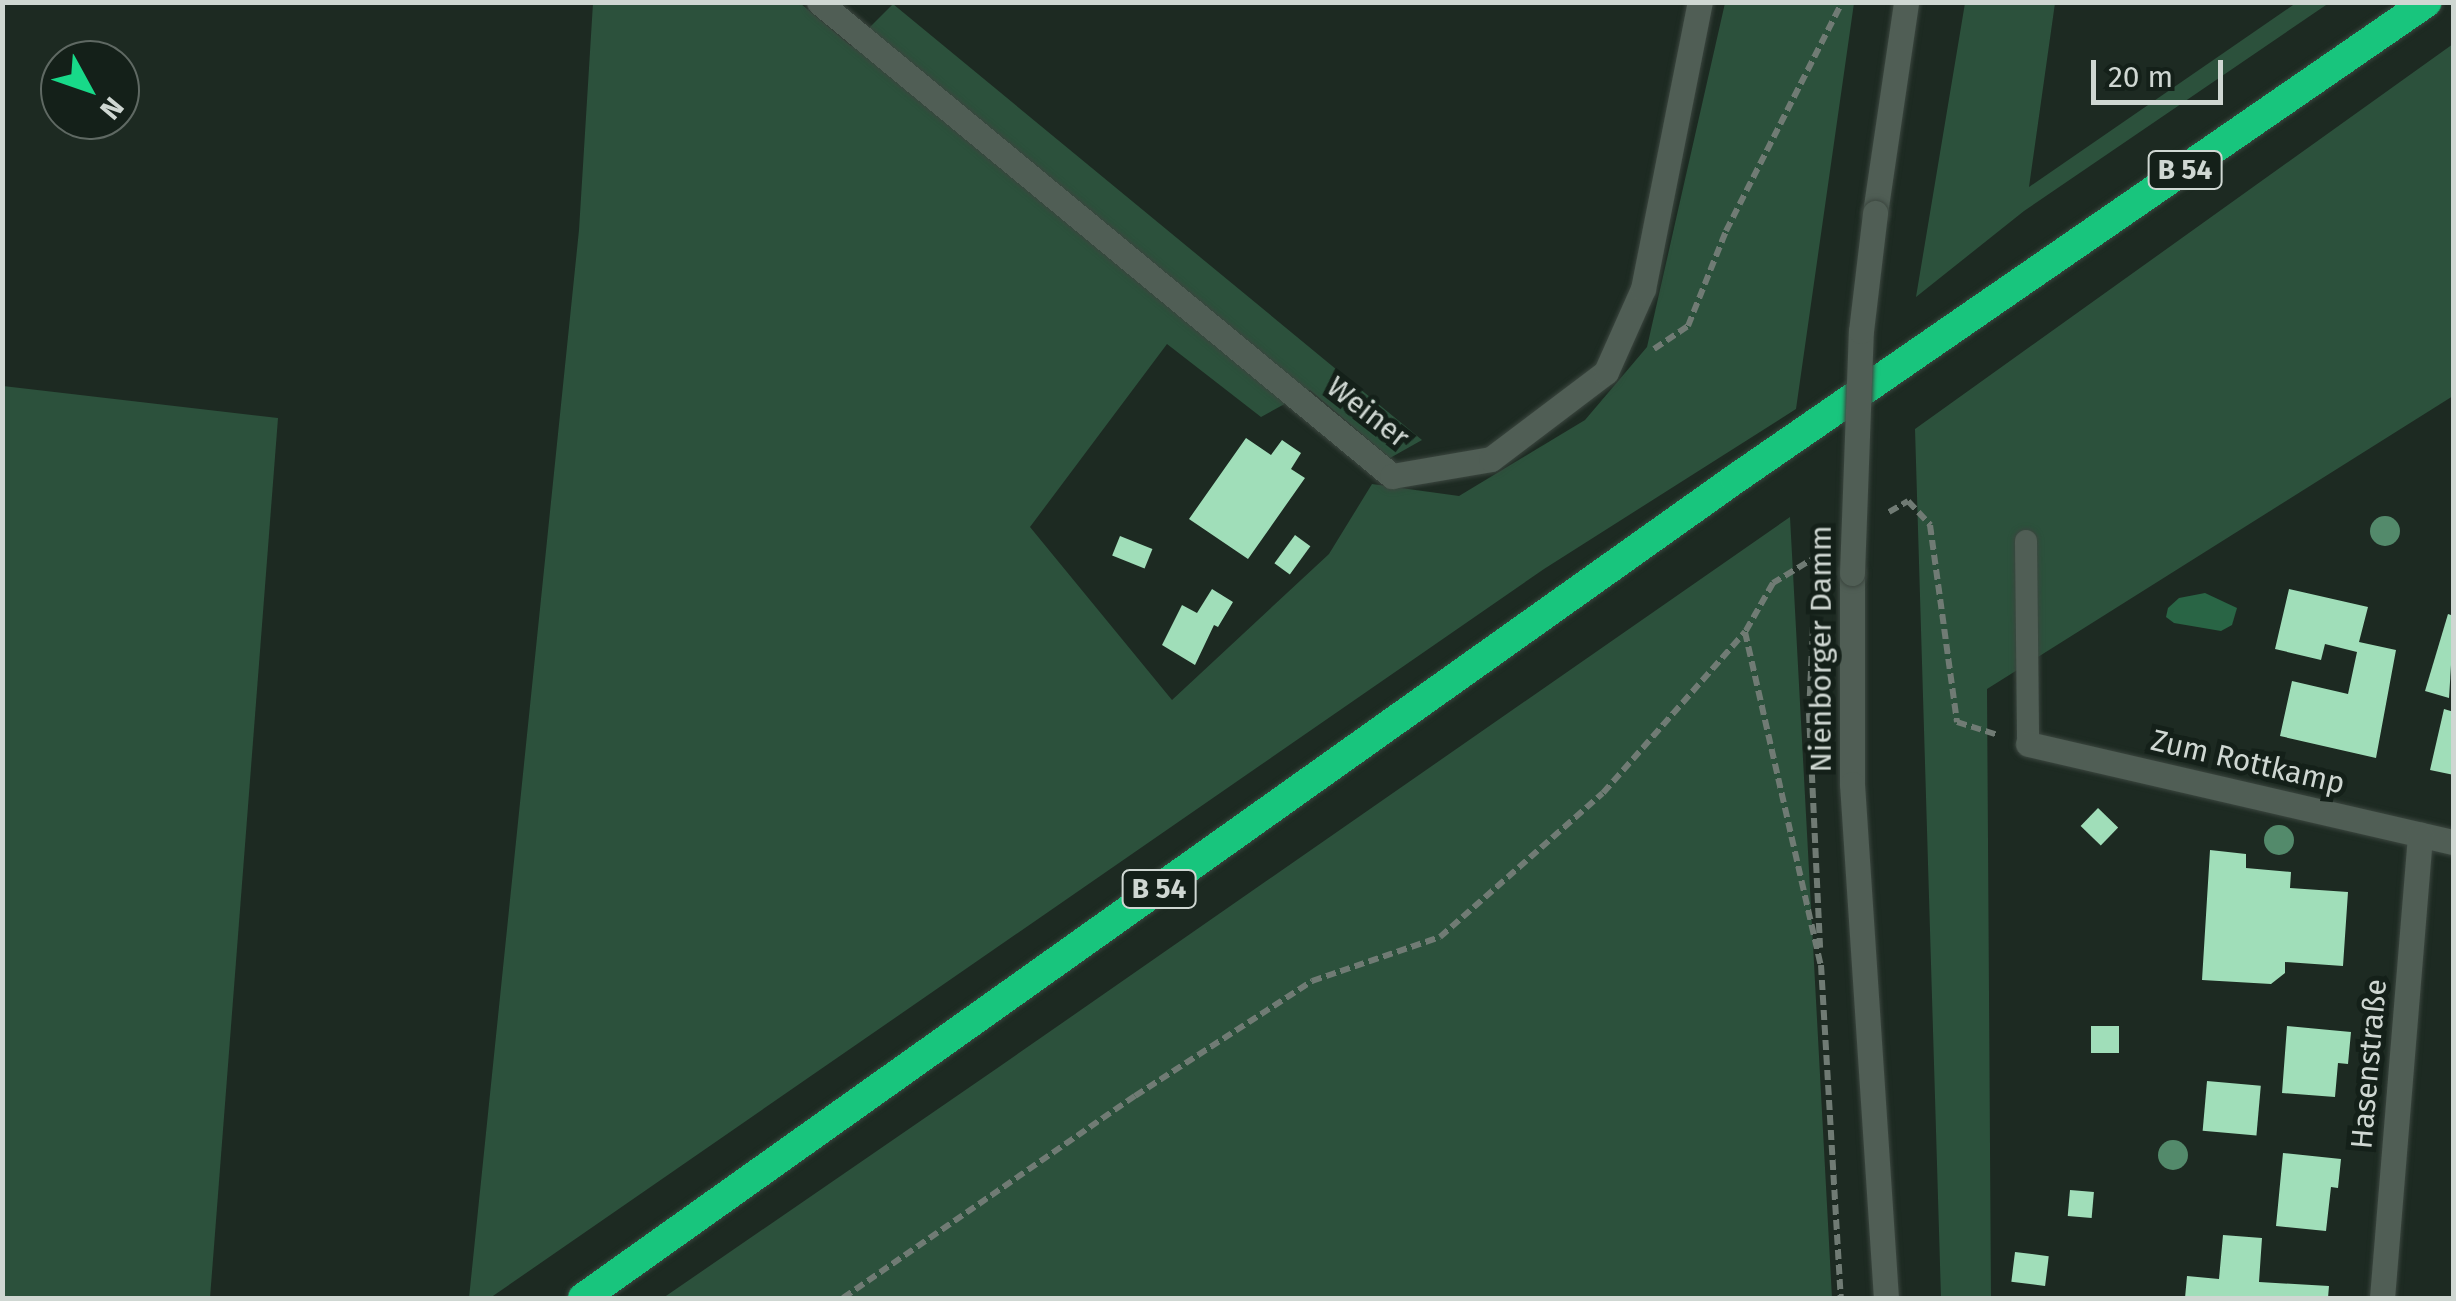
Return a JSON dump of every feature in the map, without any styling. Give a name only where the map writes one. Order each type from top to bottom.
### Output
[{"type":"highway","name":"B 54","points":[[583,1298],[1735,480],[2427,2]]},
{"type":"street","name":"Weiner","points":[[819,2],[1392,476],[1490,459],[1606,372],[1643,289],[1700,2]]},
{"type":"street","name":"Nienborger Damm","points":[[1886,1298],[1852,784],[1852,572],[1862,331],[1906,2]]},
{"type":"street","name":"Zum Rottkamp","points":[[2028,744],[2454,842]]},
{"type":"street","name":"Hasenstraße","points":[[2382,1298],[2420,835]]},
{"type":"lane","points":[[2026,542],[2028,744]]},
{"type":"path","points":[[1618,343],[1650,350],[1688,326],[1726,232],[1842,2]]},
{"type":"path","points":[[1815,600],[1809,714],[1841,1298]]},
{"type":"path","points":[[843,1298],[1135,1096],[1312,981],[1440,937],[1603,793],[1745,632]]},
{"type":"shaded area","points":[[593,3],[800,3],[851,46],[893,4],[1422,440],[1390,458],[1310,390],[1261,417],[1167,344],[1030,527],[1172,700],[1329,554],[1372,484],[1459,496],[1585,420],[1647,347],[1725,3],[1854,3],[1796,409],[1544,569],[490,1298],[469,1298],[579,230]]},
{"type":"shaded area","points":[[1965,3],[2055,3],[2029,187],[2296,3],[2329,3],[2024,211],[1916,297]]},
{"type":"shaded area","points":[[2453,44],[2453,396],[1987,689],[1991,1298],[1941,1298],[1915,429]]},
{"type":"shaded area","points":[[3,386],[278,418],[210,1298],[3,1298]]},
{"type":"shaded area","points":[[1790,517],[1832,1298],[663,1298],[996,1069]]},
{"type":"shaded area","points":[[2205,593],[2237,608],[2232,625],[2221,631],[2174,623],[2166,617],[2168,608],[2179,598]]},
{"type":"building","points":[[1246,438],[1271,455],[1282,440],[1301,453],[1291,469],[1305,478],[1248,559],[1189,519]]},
{"type":"building","points":[[1295,535],[1310,546],[1290,574],[1274,563]]},
{"type":"building","points":[[1120,536],[1152,549],[1145,569],[1112,555]]},
{"type":"building","points":[[1212,589],[1233,602],[1218,627],[1214,625],[1195,665],[1162,645],[1182,605],[1197,613]]},
{"type":"building","points":[[2289,589],[2368,607],[2359,642],[2396,650],[2376,758],[2280,736],[2292,681],[2348,694],[2357,652],[2325,644],[2321,660],[2275,649]]},
{"type":"building","points":[[2448,614],[2454,616],[2449,698],[2425,691]]},
{"type":"building","points":[[2444,709],[2454,712],[2454,775],[2430,770]]},
{"type":"building","points":[[2098,808],[2118,827],[2101,845],[2081,826]]},
{"type":"building","points":[[2210,850],[2246,854],[2246,868],[2291,872],[2290,888],[2348,892],[2343,966],[2285,962],[2285,973],[2271,984],[2202,980]]},
{"type":"building","points":[[2091,1026],[2119,1026],[2119,1053],[2091,1053]]},
{"type":"building","points":[[2287,1026],[2351,1032],[2348,1064],[2338,1063],[2335,1097],[2282,1093]]},
{"type":"building","points":[[2207,1081],[2261,1086],[2256,1136],[2203,1131]]},
{"type":"building","points":[[2283,1153],[2341,1159],[2338,1188],[2331,1187],[2326,1231],[2276,1226]]},
{"type":"building","points":[[2070,1190],[2094,1192],[2092,1218],[2068,1216]]},
{"type":"building","points":[[2223,1235],[2262,1238],[2259,1282],[2329,1286],[2328,1298],[2185,1298],[2187,1276],[2219,1279]]},
{"type":"building","points":[[2015,1252],[2049,1256],[2045,1286],[2011,1282]]}]
